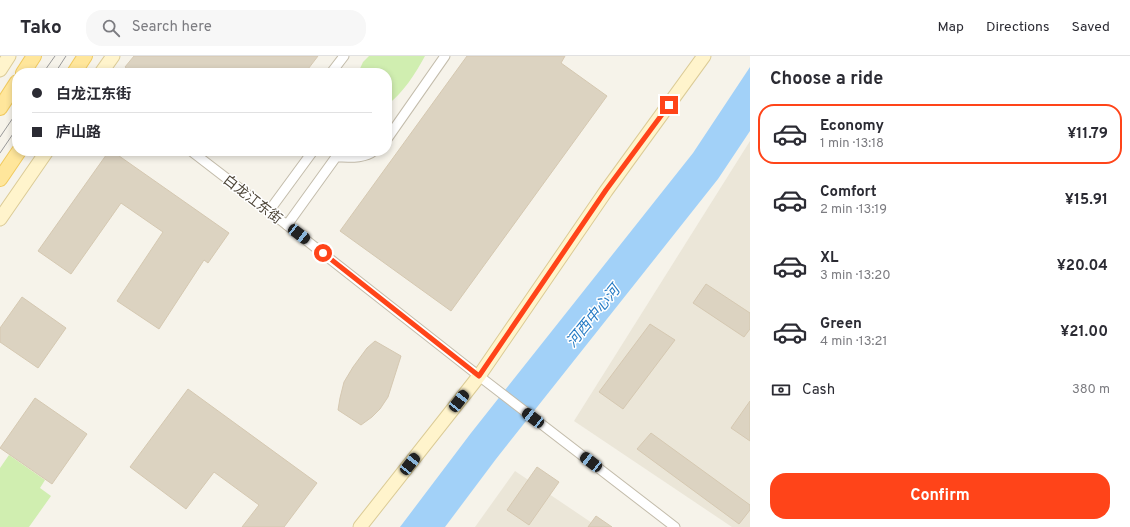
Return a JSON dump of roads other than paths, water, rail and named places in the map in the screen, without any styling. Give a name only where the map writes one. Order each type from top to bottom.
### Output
[{"type":"main road","points":[[0,70],[9,56]]},
{"type":"main road","points":[[26,68],[34,56]]},
{"type":"main road","points":[[77,68],[85,56]]},
{"type":"main road","points":[[105,68],[113,56]]},
{"type":"main road","points":[[360,527],[479,376],[606,190],[704,56]]},
{"type":"main road","points":[[0,108],[12,90]]},
{"type":"main road","points":[[0,179],[16,156]]},
{"type":"main road","points":[[0,219],[44,156]]},
{"type":"street","points":[[335,68],[344,56]]},
{"type":"street","points":[[392,132],[445,56]]},
{"type":"street","name":"白龙江东街","points":[[197,156],[674,527]]},
{"type":"street","points":[[269,211],[309,156]]},
{"type":"street","points":[[287,225],[336,157],[359,156]]},
{"type":"water","name":"河西中心河","points":[[750,67],[750,131],[718,179],[496,459],[445,527],[400,527],[471,433],[693,153]]},
{"type":"tram line","points":[[47,68],[55,56]]},
{"type":"tram line","points":[[58,68],[66,56]]},
{"type":"tram line","points":[[0,137],[12,119]]},
{"type":"tram line","points":[[0,153],[12,135]]}]
